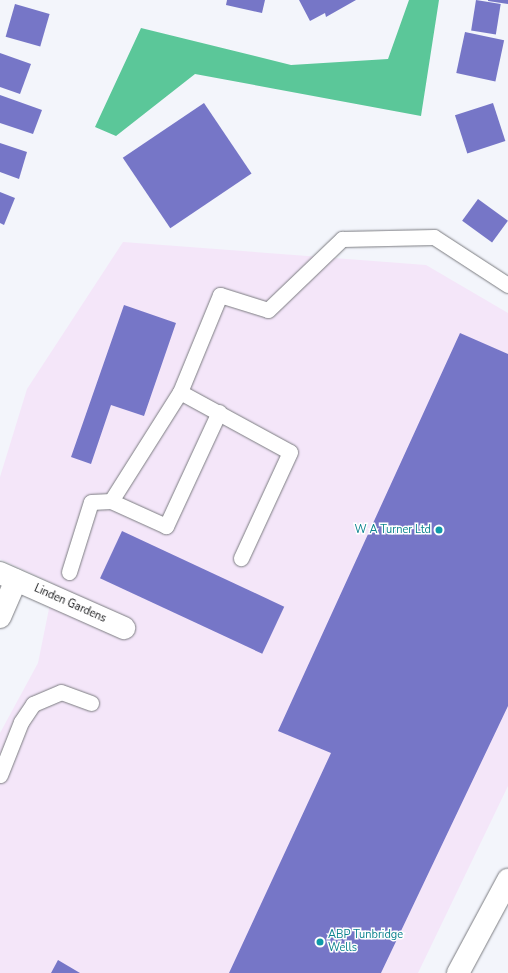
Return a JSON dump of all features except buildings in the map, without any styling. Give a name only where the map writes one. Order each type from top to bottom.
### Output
[{"type":"street","name":"Linden Gardens","points":[[0,617],[8,576],[124,628]]},
{"type":"street","points":[[458,973],[508,880]]},
{"type":"lane","points":[[112,501],[180,392],[220,295],[268,310],[342,238],[434,237],[508,285]]},
{"type":"lane","points":[[180,392],[290,452],[241,558]]},
{"type":"lane","points":[[69,572],[91,502],[112,501],[166,526],[218,412]]},
{"type":"lane","points":[[0,775],[21,722],[33,704],[61,692],[91,702]]},
{"type":"shaded area","points":[[123,242],[426,265],[508,313],[508,786],[418,973],[0,973],[0,733],[38,663],[54,584],[0,559],[0,477],[27,389]]},
{"type":"green space","points":[[409,0],[439,0],[421,116],[195,74],[116,136],[95,127],[141,28],[291,65],[388,59]]},
{"type":"place","name":"W A Turner Ltd","points":[[439,530]]},
{"type":"place","name":"ABP Tunbridge Wells","points":[[320,942]]}]
